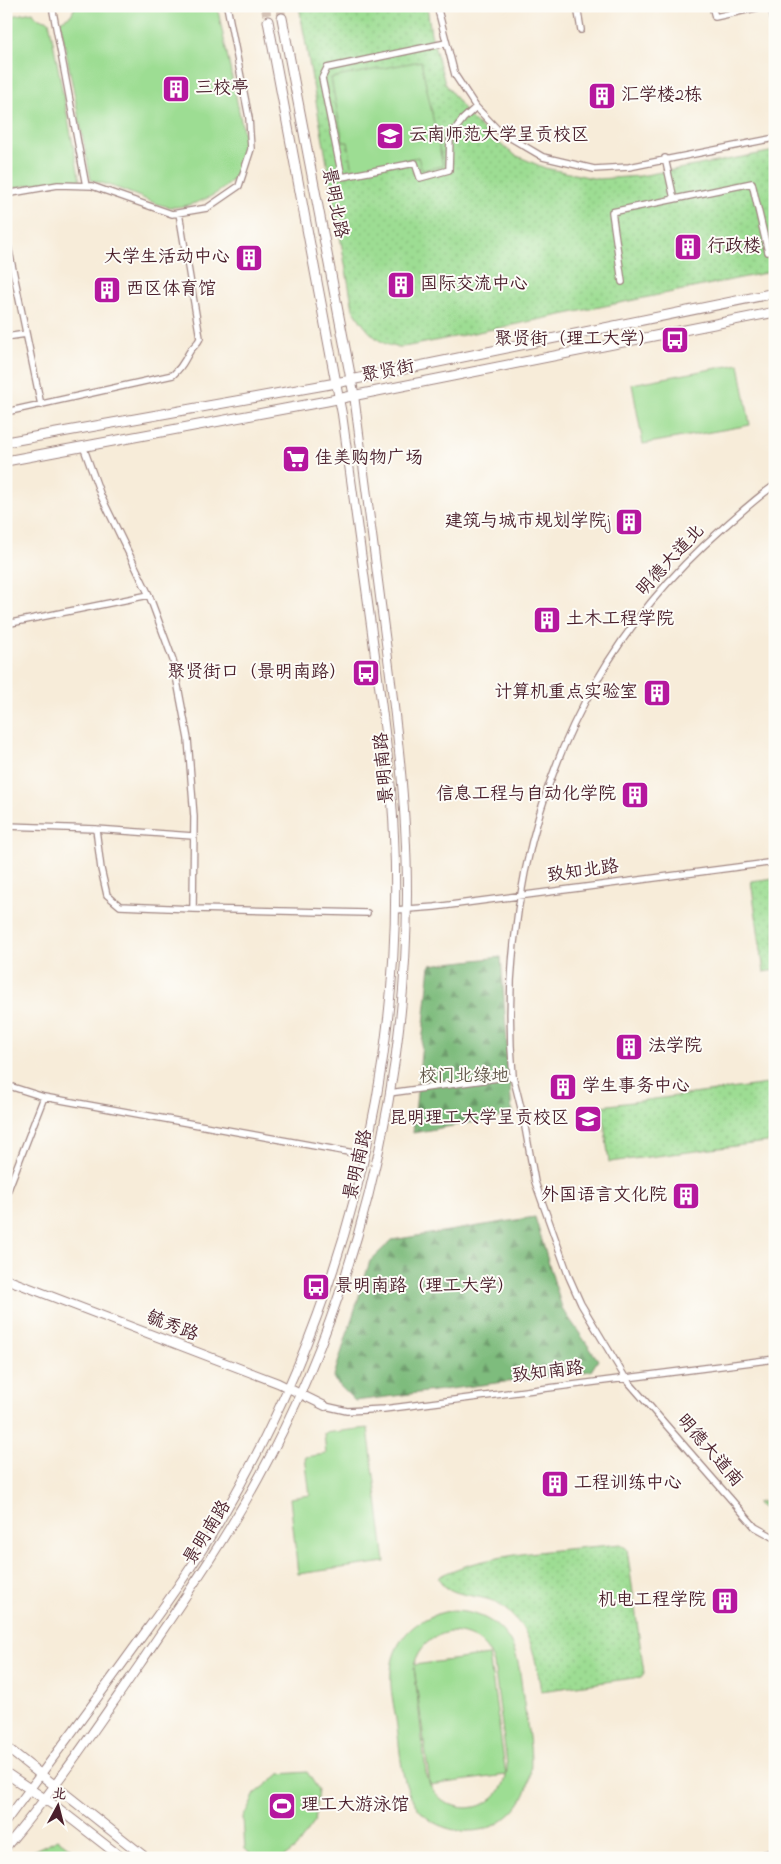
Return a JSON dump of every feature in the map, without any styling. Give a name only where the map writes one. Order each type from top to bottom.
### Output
[{"type":"main road","name":"景明北路","points":[[282,18],[354,395]]},
{"type":"main road","name":"景明北路","points":[[268,21],[336,382]]},
{"type":"main road","name":"聚贤街","points":[[6,442],[352,380],[775,293]]},
{"type":"main road","name":"聚贤街","points":[[6,461],[775,312]]},
{"type":"main road","points":[[6,1747],[146,1858]]},
{"type":"main road","points":[[6,1773],[122,1858]]},
{"type":"street","points":[[52,6],[86,186]]},
{"type":"street","points":[[6,194],[58,186],[92,186],[172,214],[207,208],[239,186],[251,149],[249,118],[227,6]]},
{"type":"street","points":[[438,6],[455,75],[476,107],[499,131],[543,157],[594,168],[629,167],[665,158],[775,138]]},
{"type":"street","points":[[577,6],[581,30]]},
{"type":"street","points":[[712,6],[715,17],[765,6]]},
{"type":"street","points":[[771,6],[775,25]]},
{"type":"street","points":[[446,43],[327,68],[322,78],[342,177],[415,164],[420,178],[449,170],[450,136],[463,119],[476,107]]},
{"type":"street","points":[[665,158],[674,199]]},
{"type":"street","points":[[622,282],[612,212],[674,199],[752,183],[768,252]]},
{"type":"street","points":[[6,412],[174,375],[182,367],[190,350],[200,338],[179,213]]},
{"type":"street","points":[[6,236],[40,405]]},
{"type":"street","points":[[6,337],[26,334]]},
{"type":"street","name":"景明南路","points":[[6,1821],[160,1612],[216,1528],[264,1443],[299,1365],[329,1286],[349,1222],[365,1155],[382,1060],[390,997],[395,910],[394,836],[382,708],[336,382]]},
{"type":"street","name":"景明南路","points":[[6,1847],[44,1800],[91,1735],[226,1535],[258,1479],[311,1370],[340,1290],[361,1224],[389,1093],[402,997],[407,909],[406,836],[402,782],[354,395]]},
{"type":"street","points":[[83,446],[101,496],[149,596],[173,660],[188,739],[194,817],[193,909]]},
{"type":"street","name":"明德大道北","points":[[512,1076],[511,972],[520,896],[546,792],[572,730],[596,681],[635,625],[675,573],[761,494],[775,485]]},
{"type":"street","points":[[6,624],[149,596]]},
{"type":"street","points":[[6,826],[96,829],[193,836]]},
{"type":"street","points":[[96,829],[101,869],[107,895],[120,906],[135,908],[367,913]]},
{"type":"street","name":"致知北路","points":[[395,910],[435,907],[775,862]]},
{"type":"street","points":[[389,1093],[512,1076]]},
{"type":"street","name":"明德大道南","points":[[512,1076],[523,1116],[535,1182],[569,1277],[582,1304],[626,1379],[755,1527],[775,1538]]},
{"type":"street","points":[[6,1085],[44,1097],[365,1155]]},
{"type":"street","points":[[6,1196],[44,1097]]},
{"type":"street","name":"毓秀路","points":[[6,1279],[289,1387],[325,1406]]},
{"type":"street","name":"致知南路","points":[[325,1406],[347,1411],[359,1411],[775,1359]]},
{"type":"street","points":[[752,1858],[775,1853]]},
{"type":"green space","points":[[217,6],[245,140],[238,170],[231,181],[222,189],[193,204],[171,207],[157,204],[91,180],[60,21],[71,15],[75,7]]},
{"type":"green space","points":[[299,6],[427,6],[431,34],[445,83],[468,115],[489,136],[515,155],[545,168],[598,179],[640,176],[775,151],[775,271],[420,344],[400,347],[385,343],[366,328],[353,309]]},
{"type":"green space","points":[[33,12],[36,17],[49,21],[80,181],[61,180],[6,189],[6,17]]},
{"type":"green space","points":[[421,61],[443,166],[422,170],[418,157],[353,171],[348,142],[343,142],[331,78]]},
{"type":"green space","points":[[739,364],[750,425],[643,444],[632,384]]},
{"type":"green space","points":[[775,878],[775,970],[764,972],[751,881]]},
{"type":"green space","name":"校门北绿地","points":[[501,957],[512,1115],[413,1133],[430,965]]},
{"type":"green space","points":[[775,1083],[775,1141],[609,1162],[602,1106]]},
{"type":"green space","points":[[535,1217],[562,1308],[598,1360],[591,1371],[355,1401],[333,1379],[370,1261],[392,1240]]},
{"type":"green space","points":[[368,1428],[385,1562],[298,1574],[290,1498],[310,1495],[305,1457],[326,1454],[324,1433]]},
{"type":"green space","points":[[775,1500],[775,1517],[756,1503]]},
{"type":"green space","points":[[620,1544],[627,1549],[644,1673],[641,1677],[541,1691],[528,1637],[516,1619],[495,1602],[455,1592],[442,1584],[438,1577],[479,1562],[502,1557],[551,1550]]},
{"type":"green space","points":[[449,1611],[464,1612],[479,1615],[492,1622],[509,1640],[519,1666],[530,1749],[530,1779],[526,1793],[518,1806],[507,1817],[499,1823],[479,1830],[455,1830],[433,1822],[414,1803],[404,1779],[392,1699],[391,1670],[393,1658],[402,1638],[409,1630],[427,1618]],"holes":[[[449,1632],[464,1634],[478,1640],[488,1650],[494,1664],[507,1764],[506,1774],[489,1655],[414,1665],[419,1653],[431,1639]],[[414,1667],[430,1785],[426,1773]],[[506,1775],[499,1792],[489,1801],[478,1806],[465,1808],[452,1805],[440,1797],[430,1785]]]},
{"type":"green space","name":"理工大游泳馆","points":[[307,1772],[318,1789],[314,1823],[296,1848],[283,1858],[255,1858],[245,1849],[243,1818],[255,1794],[280,1774]]},
{"type":"green space","points":[[58,1839],[84,1858],[22,1858],[24,1855]]},
{"type":"tunnel","points":[[265,6],[268,21]]},
{"type":"tunnel","points":[[280,6],[282,18]]},
{"type":"place","name":"三校亭","points":[[176,89]]},
{"type":"place","name":"汇学楼2栋","points":[[602,96]]},
{"type":"place","name":"云南师范大学呈贡校区","points":[[390,136]]},
{"type":"place","name":"行政楼","points":[[688,247]]},
{"type":"place","name":"大学生活动中心","points":[[249,258]]},
{"type":"place","name":"国际交流中心","points":[[401,285]]},
{"type":"place","name":"西区体育馆","points":[[107,290]]},
{"type":"place","name":"聚贤街（理工大学）","points":[[675,340]]},
{"type":"place","name":"佳美购物广场","points":[[296,459]]},
{"type":"place","name":"建筑与城市规划学院j","points":[[629,522]]},
{"type":"place","name":"土木工程学院","points":[[547,620]]},
{"type":"place","name":"聚贤街口（景明南路）","points":[[366,673]]},
{"type":"place","name":"计算机重点实验室","points":[[657,693]]},
{"type":"place","name":"信息工程与自动化学院","points":[[635,795]]},
{"type":"place","name":"法学院","points":[[629,1047]]},
{"type":"place","name":"学生事务中心","points":[[563,1087]]},
{"type":"place","name":"昆明理工大学呈贡校区","points":[[588,1119]]},
{"type":"place","name":"外国语言文化院","points":[[686,1196]]},
{"type":"place","name":"景明南路（理工大学）","points":[[316,1287]]},
{"type":"place","name":"工程训练中心","points":[[555,1484]]},
{"type":"place","name":"机电工程学院","points":[[725,1601]]},
{"type":"place","name":"理工大游泳馆","points":[[282,1806]]}]
